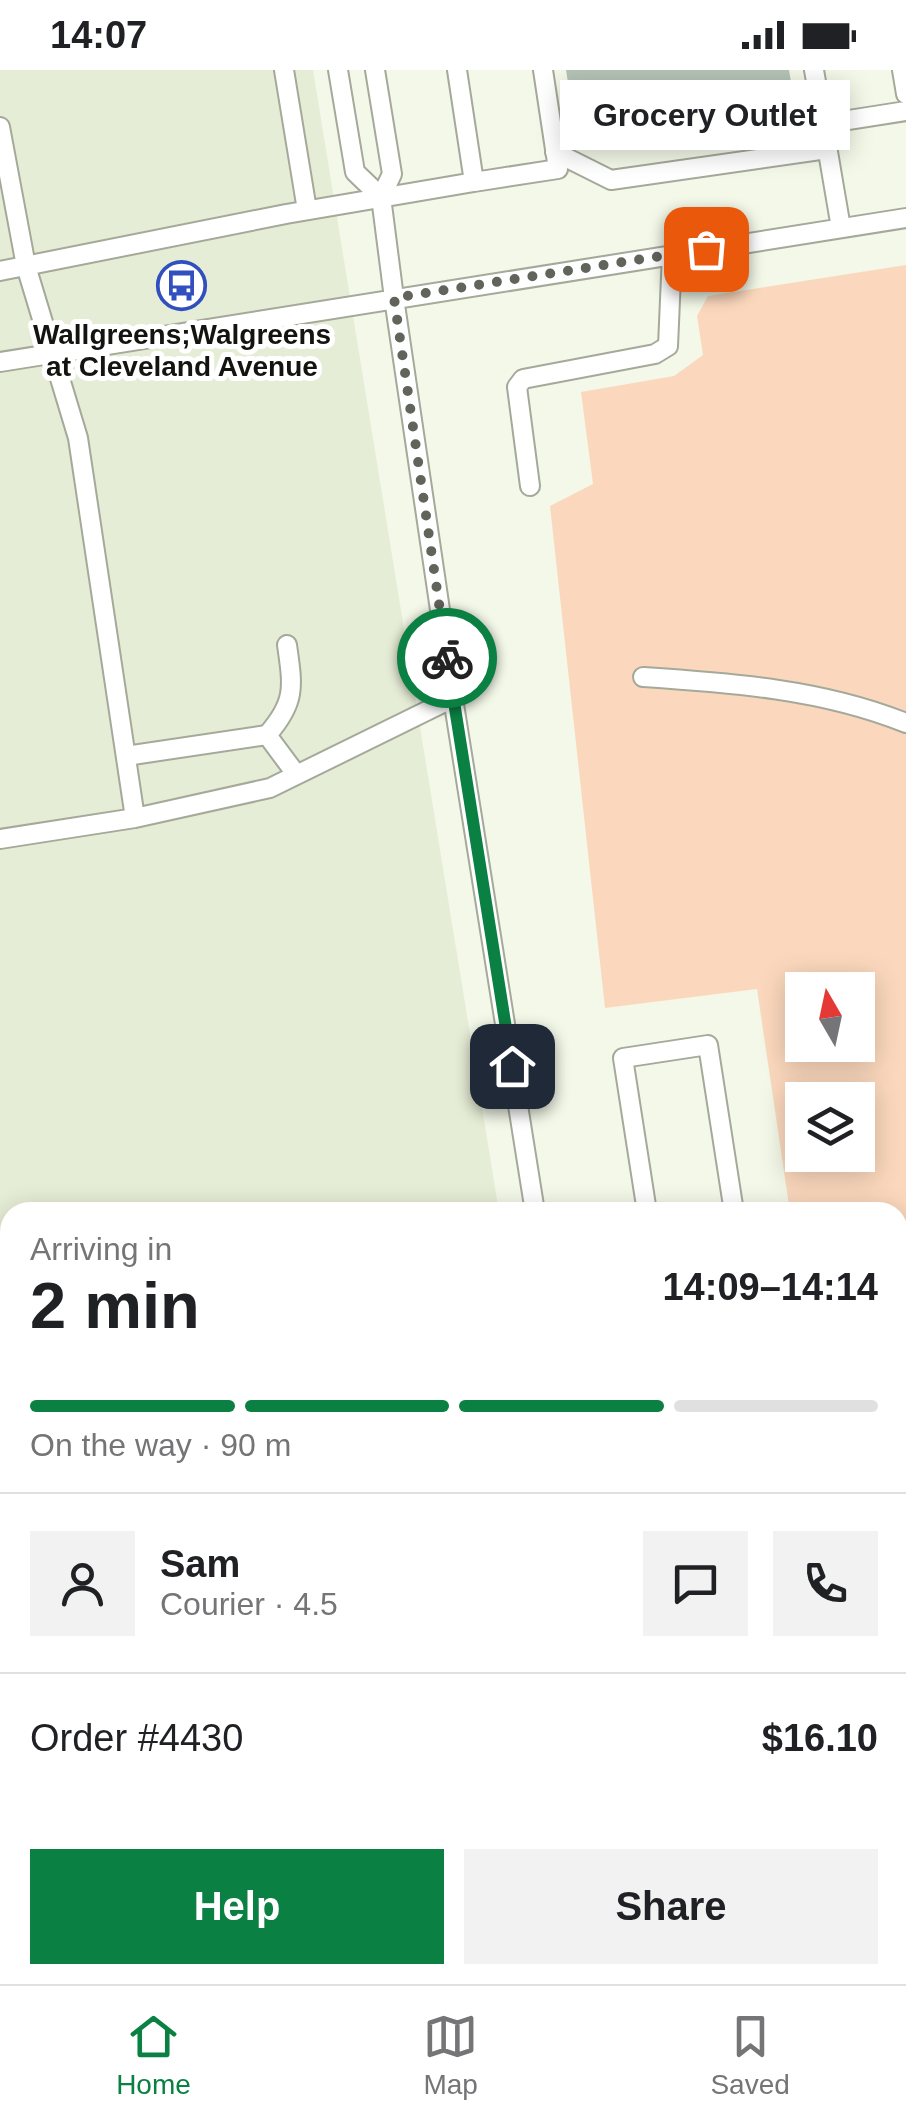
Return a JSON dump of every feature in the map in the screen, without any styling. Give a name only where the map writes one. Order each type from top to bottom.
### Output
[{"type":"lane","points":[[284,70],[307,210]]},
{"type":"lane","points":[[338,70],[355,172],[381,197]]},
{"type":"lane","points":[[376,70],[392,174],[381,197],[394,298],[533,1202]]},
{"type":"lane","points":[[457,70],[474,182]]},
{"type":"lane","points":[[0,271],[307,210],[558,169],[542,70]]},
{"type":"lane","points":[[814,70],[841,228]]},
{"type":"lane","points":[[902,70],[906,94]]},
{"type":"lane","points":[[823,124],[906,111]]},
{"type":"lane","points":[[0,128],[26,266],[78,438],[135,818]]},
{"type":"lane","points":[[555,152],[611,180],[827,149]]},
{"type":"lane","points":[[0,362],[906,218]]},
{"type":"lane","points":[[530,486],[517,388],[524,379],[655,354],[668,346],[672,254]]},
{"type":"lane","points":[[126,756],[266,735],[286,712],[292,686],[287,645]]},
{"type":"lane","points":[[642,677],[723,682],[813,694],[906,723]]},
{"type":"lane","points":[[0,839],[135,818],[270,788],[453,698]]},
{"type":"lane","points":[[266,735],[296,774]]},
{"type":"lane","points":[[645,1202],[622,1058],[708,1044],[732,1202]]},
{"type":"shaded area","points":[[0,70],[313,70],[497,1202],[0,1202]]},
{"type":"shaded area","points":[[906,265],[906,1202],[789,1202],[757,989],[605,1008],[550,506],[593,484],[581,392],[674,376],[703,355],[697,316],[708,296]]},
{"type":"building","points":[[566,70],[789,70],[799,130],[748,138],[744,112],[577,139]]},
{"type":"way so far","points":[[447,658],[394,298],[706,249]]},
{"type":"place","name":"Grocery Outlet","points":[[706,249]]},
{"type":"place","name":"Wallgreens;Walgreens at Cleveland Avenue","points":[[182,286]]},
{"type":"route","points":[[447,658],[512,1066]]}]
